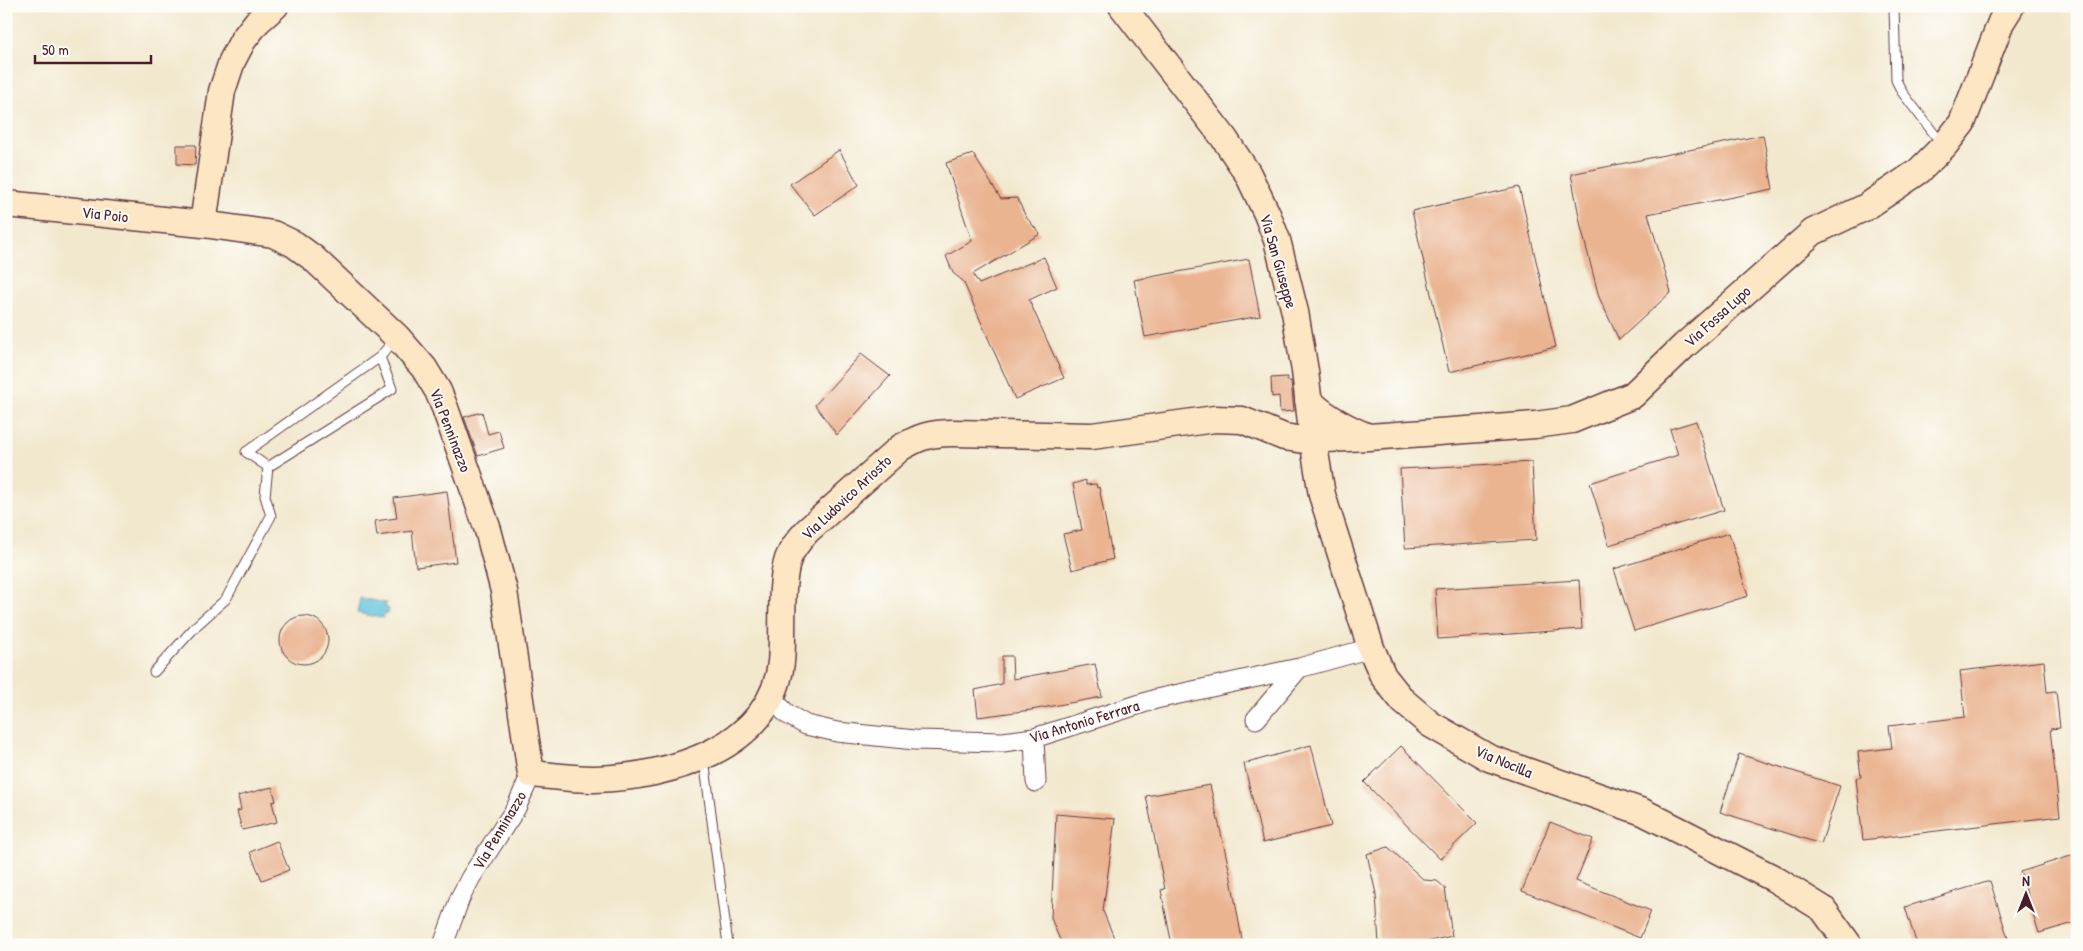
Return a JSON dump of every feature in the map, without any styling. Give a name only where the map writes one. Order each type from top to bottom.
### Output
[{"type":"street","points":[[204,224],[222,90],[232,62],[243,40],[257,22],[275,6]]},
{"type":"street","name":"Via San Giuseppe","points":[[1122,6],[1224,138],[1248,174],[1268,214],[1277,240],[1295,312],[1313,440]]},
{"type":"street","name":"Via Fossa Lupo","points":[[1313,440],[1369,438],[1535,425],[1572,420],[1633,395],[1685,345],[1813,232],[1866,208],[1919,171],[1944,146],[1962,123],[2001,22],[2011,6]]},
{"type":"street","name":"Via Poio","points":[[6,204],[204,224]]},
{"type":"street","name":"Via Penninazzo","points":[[204,224],[272,234],[294,244],[313,258],[396,337],[424,368],[438,391],[488,530],[504,591],[531,774],[516,808],[471,877],[460,898],[443,945]]},
{"type":"street","points":[[1308,400],[1320,412],[1341,426],[1369,438]]},
{"type":"street","name":"Via Ludovico Ariosto","points":[[531,774],[596,779],[656,772],[704,757],[731,742],[751,725],[777,685],[781,662],[785,577],[788,559],[797,543],[807,531],[900,448],[917,438],[935,433],[1092,436],[1215,419],[1234,419],[1284,438],[1313,440]]},
{"type":"street","name":"Via Nocilla","points":[[1313,440],[1322,495],[1372,648],[1383,676],[1403,701],[1430,724],[1489,758],[1643,812],[1773,878],[1823,909],[1849,945]]},
{"type":"street","name":"Via Antonio Ferrara","points":[[770,698],[787,714],[806,725],[837,732],[914,740],[1003,742],[1034,738],[1156,699],[1299,668],[1372,648]]},
{"type":"street","points":[[1256,719],[1299,668]]},
{"type":"street","points":[[1034,738],[1036,782]]},
{"type":"lane","points":[[1894,6],[1896,80],[1902,92],[1944,146]]},
{"type":"lane","points":[[268,467],[246,452],[380,357],[396,337]]},
{"type":"lane","points":[[154,672],[197,625],[226,598],[271,516],[264,496],[268,467],[392,389],[380,357]]},
{"type":"lane","points":[[704,757],[728,945]]},
{"type":"water","points":[[360,598],[386,603],[385,607],[389,609],[388,614],[384,614],[383,618],[357,613]]},
{"type":"building","points":[[1763,135],[1773,189],[1648,214],[1671,292],[1619,340],[1599,297],[1581,227],[1571,174]]},
{"type":"building","points":[[177,145],[196,145],[195,165],[177,164]]},
{"type":"building","points":[[839,150],[859,185],[815,215],[790,184]]},
{"type":"building","points":[[973,154],[1001,199],[1017,198],[1026,217],[1040,234],[973,274],[979,284],[1044,257],[1057,287],[1029,300],[1064,378],[1015,399],[963,281],[953,273],[946,256],[972,241],[946,163]]},
{"type":"building","points":[[1519,187],[1556,347],[1449,372],[1412,211]]},
{"type":"building","points":[[1249,259],[1260,316],[1145,337],[1134,280]]},
{"type":"building","points":[[861,354],[890,376],[837,435],[815,405]]},
{"type":"building","points":[[1287,377],[1287,381],[1291,381],[1294,411],[1280,412],[1279,396],[1272,397],[1271,378]]},
{"type":"building","points":[[482,412],[488,434],[499,431],[504,448],[478,456],[464,417]]},
{"type":"building","points":[[1696,421],[1724,510],[1609,545],[1590,483],[1678,455],[1670,429]]},
{"type":"building","points":[[1532,462],[1536,540],[1405,548],[1400,469]]},
{"type":"building","points":[[1086,480],[1086,485],[1096,484],[1097,488],[1099,487],[1113,559],[1072,570],[1063,534],[1082,530],[1073,484]]},
{"type":"building","points":[[447,491],[456,562],[416,567],[412,531],[377,536],[375,521],[397,518],[394,498]]},
{"type":"building","points":[[1729,533],[1748,596],[1634,631],[1614,569]]},
{"type":"building","points":[[1579,580],[1582,629],[1438,639],[1435,589]]},
{"type":"building","points":[[304,616],[313,618],[321,623],[326,631],[328,640],[326,649],[321,657],[313,662],[304,664],[295,662],[287,657],[282,649],[280,640],[282,631],[287,623],[295,618]]},
{"type":"building","points":[[1002,656],[1012,656],[1013,679],[1095,664],[1102,697],[1031,710],[978,717],[975,690],[1002,684]]},
{"type":"building","points":[[2044,661],[2047,692],[2056,691],[2060,728],[2050,729],[2060,816],[1863,840],[1856,778],[1861,777],[1858,752],[1892,748],[1889,726],[1965,717],[1960,671]]},
{"type":"building","points":[[1311,745],[1331,826],[1263,843],[1244,764]]},
{"type":"building","points":[[1401,746],[1477,823],[1440,859],[1364,782]]},
{"type":"building","points":[[1739,754],[1840,786],[1821,844],[1720,812]]},
{"type":"building","points":[[1210,785],[1230,873],[1243,945],[1172,945],[1161,890],[1165,889],[1146,796]]},
{"type":"building","points":[[272,787],[276,801],[272,802],[277,822],[242,830],[237,811],[241,810],[238,796]]},
{"type":"building","points":[[1056,814],[1115,819],[1103,911],[1117,945],[1062,945],[1051,918]]},
{"type":"building","points":[[1550,822],[1593,839],[1576,881],[1651,911],[1640,938],[1522,891]]},
{"type":"building","points":[[277,841],[289,870],[262,880],[250,852]]},
{"type":"building","points":[[1388,847],[1424,880],[1437,881],[1445,888],[1452,936],[1412,945],[1379,945],[1376,894],[1367,854]]},
{"type":"building","points":[[2077,854],[2077,922],[2039,933],[2020,872]]},
{"type":"building","points":[[1990,881],[2010,945],[1917,945],[1905,907]]}]
